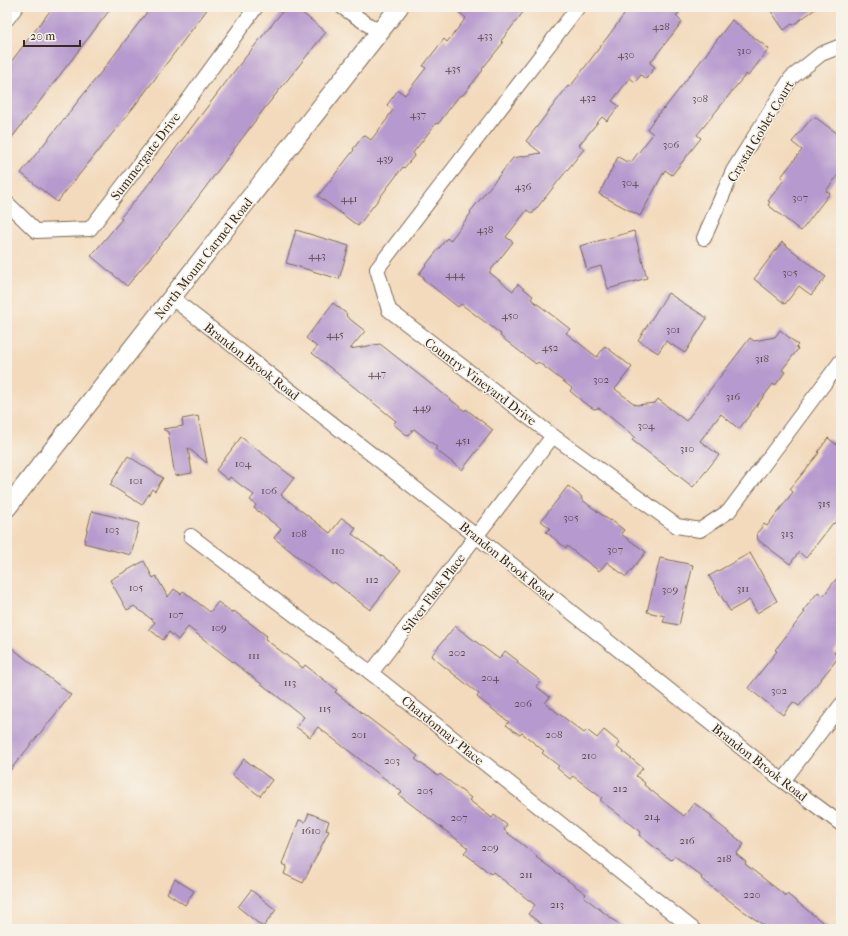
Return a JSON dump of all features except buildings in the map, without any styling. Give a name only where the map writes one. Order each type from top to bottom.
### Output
[{"type":"street","points":[[7,19],[16,7]]},
{"type":"street","name":"Summergate Drive","points":[[7,203],[36,231],[90,229],[189,99],[256,7]]},
{"type":"street","points":[[342,7],[379,32]]},
{"type":"street","name":"North Mount Carmel Road","points":[[7,508],[399,7]]},
{"type":"street","name":"Country Vineyard Drive","points":[[578,7],[377,269],[389,310],[553,436],[676,526],[700,530],[729,511],[841,361]]},
{"type":"street","name":"Crystal Goblet Court","points":[[704,238],[733,171],[791,78],[821,54],[841,46]]},
{"type":"street","name":"Brandon Brook Road","points":[[172,298],[476,536],[783,781],[841,824]]},
{"type":"street","name":"Silver Flask Place","points":[[372,673],[553,436]]},
{"type":"street","name":"Chardonnay Place","points":[[190,536],[372,673],[692,929]]},
{"type":"street","points":[[783,781],[841,705]]}]
